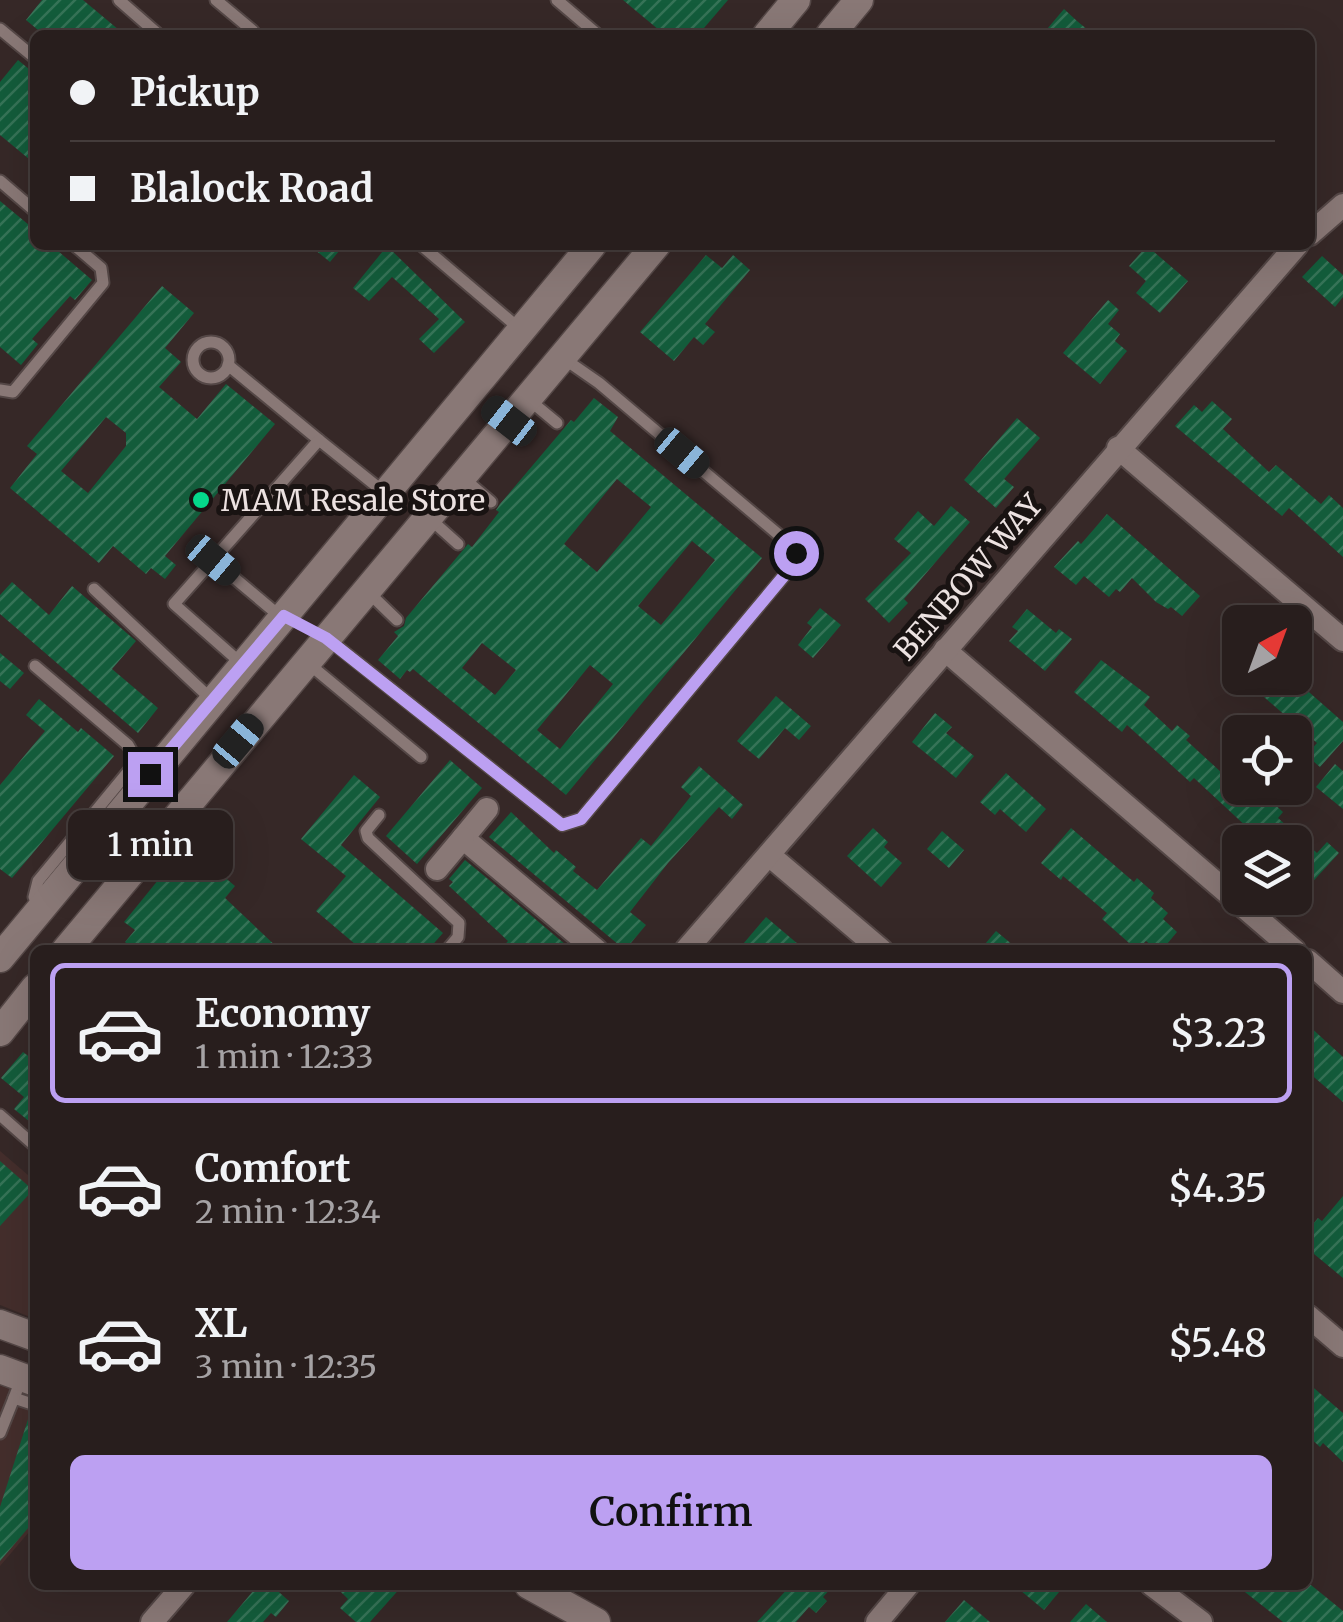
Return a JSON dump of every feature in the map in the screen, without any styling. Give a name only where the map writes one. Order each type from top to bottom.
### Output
[{"type":"main road","points":[[771,30],[796,0]]},
{"type":"main road","points":[[834,30],[858,0]]},
{"type":"main road","points":[[0,958],[41,908],[122,794],[243,664],[588,250]]},
{"type":"main road","points":[[70,945],[652,250]]},
{"type":"main road","points":[[471,392],[509,421]]},
{"type":"main road","points":[[283,617],[326,638]]},
{"type":"main road","points":[[122,794],[164,829]]},
{"type":"main road","points":[[0,1032],[18,997]]},
{"type":"main road","points":[[0,1324],[30,1336]]},
{"type":"main road","points":[[538,1590],[596,1622]]},
{"type":"street","points":[[1315,229],[1343,204]]},
{"type":"street","name":"BENBOW WAY","points":[[690,945],[1294,250]]},
{"type":"street","points":[[1118,448],[1343,640]]},
{"type":"street","points":[[944,650],[1288,945]]},
{"type":"street","points":[[436,870],[487,809]]},
{"type":"street","points":[[463,838],[590,945]]},
{"type":"street","points":[[769,854],[875,945]]},
{"type":"street","points":[[1312,965],[1343,992]]},
{"type":"street","points":[[1312,1319],[1343,1346]]},
{"type":"street","points":[[152,1622],[180,1590]]},
{"type":"street","points":[[878,1622],[904,1590]]},
{"type":"street","points":[[1158,1590],[1200,1622]]},
{"type":"lane","points":[[119,0],[153,30]]},
{"type":"lane","points":[[216,0],[252,30]]},
{"type":"lane","points":[[557,0],[592,30]]},
{"type":"lane","points":[[0,30],[30,54]]},
{"type":"lane","points":[[0,182],[30,207]]},
{"type":"lane","points":[[0,390],[13,392],[102,283],[101,268],[80,250]]},
{"type":"lane","points":[[425,250],[521,330]]},
{"type":"lane","points":[[226,348],[241,341]]},
{"type":"lane","points":[[215,342],[226,348],[228,365],[222,374],[210,378],[199,373],[193,363],[195,352],[204,344],[215,342]]},
{"type":"lane","points":[[326,638],[562,825],[581,819],[793,565],[796,553],[599,383],[562,358]]},
{"type":"lane","points":[[228,365],[386,494]]},
{"type":"lane","points":[[528,398],[557,423]]},
{"type":"lane","points":[[243,664],[174,604],[319,440]]},
{"type":"lane","points":[[462,477],[491,502]]},
{"type":"lane","points":[[428,517],[458,544]]},
{"type":"lane","points":[[213,560],[283,617]]},
{"type":"lane","points":[[94,589],[212,700]]},
{"type":"lane","points":[[366,590],[397,620]]},
{"type":"lane","points":[[306,661],[421,757]]},
{"type":"lane","points":[[35,666],[128,745],[137,761],[122,794]]},
{"type":"lane","points":[[379,815],[366,832],[368,838],[459,923],[458,937],[451,945]]},
{"type":"lane","points":[[0,1114],[30,1141]]},
{"type":"lane","points":[[0,1433],[18,1381]]},
{"type":"shaded area","points":[[0,1151],[30,1177],[30,1317],[0,1305]]},
{"type":"shaded area","points":[[0,1381],[30,1391],[30,1531],[0,1566]]},
{"type":"building","points":[[42,0],[83,0],[119,30],[38,30],[26,20]]},
{"type":"building","points":[[623,0],[728,0],[702,30],[659,30]]},
{"type":"building","points":[[1064,9],[1088,30],[1046,30]]},
{"type":"building","points":[[18,60],[30,70],[30,160],[0,135],[0,82]]},
{"type":"building","points":[[0,201],[30,226],[30,250],[57,250],[92,280],[75,300],[70,296],[32,339],[38,344],[21,365],[0,347]]},
{"type":"building","points":[[315,250],[340,250],[330,262]]},
{"type":"building","points":[[384,250],[391,250],[465,322],[434,353],[419,339],[439,319],[392,277],[369,301],[353,288]]},
{"type":"building","points":[[1143,250],[1152,250],[1188,281],[1160,313],[1136,293],[1146,281],[1129,266]]},
{"type":"building","points":[[706,255],[722,268],[733,255],[750,270],[705,324],[715,332],[703,345],[694,337],[674,361],[640,332]]},
{"type":"building","points":[[1322,256],[1343,275],[1343,297],[1335,307],[1302,277]]},
{"type":"building","points":[[162,286],[194,313],[165,348],[181,362],[159,387],[197,419],[226,384],[275,424],[165,556],[176,565],[165,579],[151,568],[146,574],[113,546],[99,563],[10,488],[37,454],[27,446]],"holes":[[[106,417],[126,433],[126,446],[88,493],[61,471]]]},
{"type":"building","points":[[1108,300],[1119,310],[1108,324],[1120,334],[1115,341],[1127,351],[1100,384],[1063,353]]},
{"type":"building","points":[[594,398],[618,417],[610,431],[762,558],[566,795],[413,669],[400,679],[378,660],[398,636],[394,632],[404,626],[406,618],[468,544],[472,547],[499,512],[496,510],[500,504],[571,420],[574,422]],"holes":[[[617,479],[651,507],[597,572],[564,544]],[[692,541],[715,560],[661,625],[638,606]],[[482,643],[516,670],[495,695],[462,668]],[[590,665],[613,684],[560,749],[537,730]]]},
{"type":"building","points":[[1212,401],[1232,419],[1223,429],[1269,472],[1276,465],[1321,504],[1329,495],[1343,508],[1343,557],[1289,508],[1282,516],[1175,426],[1194,405],[1202,412]]},
{"type":"building","points":[[1017,418],[1040,438],[1004,479],[1014,487],[996,508],[964,480]]},
{"type":"building","points":[[951,506],[970,522],[904,599],[908,603],[889,623],[865,599],[911,553],[894,539],[918,511],[934,526]]},
{"type":"building","points":[[1107,514],[1200,596],[1182,616],[1156,602],[1132,578],[1120,592],[1116,589],[1109,597],[1084,576],[1076,585],[1054,567]]},
{"type":"building","points":[[12,582],[49,615],[72,586],[136,641],[112,669],[158,708],[138,733],[0,614],[0,595]]},
{"type":"building","points":[[820,608],[841,625],[813,658],[798,645],[812,627],[807,623]]},
{"type":"building","points":[[1027,609],[1056,633],[1059,629],[1072,639],[1045,671],[1009,641],[1018,631],[1012,627]]},
{"type":"building","points":[[0,653],[24,673],[10,689],[0,681]]},
{"type":"building","points":[[1101,660],[1150,697],[1144,705],[1172,731],[1177,725],[1190,736],[1186,740],[1222,773],[1222,804],[1194,778],[1190,782],[1127,725],[1122,732],[1074,692]]},
{"type":"building","points":[[1262,695],[1312,695],[1343,722],[1343,741],[1320,767],[1312,760],[1312,748],[1317,743],[1312,739],[1312,715],[1285,715]]},
{"type":"building","points":[[776,696],[811,726],[799,740],[785,728],[759,759],[737,741]]},
{"type":"building","points":[[39,699],[114,756],[12,878],[0,869],[0,785],[45,731],[26,715]]},
{"type":"building","points":[[935,713],[952,727],[946,733],[974,756],[956,778],[912,742]]},
{"type":"building","points":[[450,760],[482,788],[417,864],[386,836]]},
{"type":"building","points":[[1335,764],[1343,771],[1343,809],[1316,787]]},
{"type":"building","points":[[699,766],[743,805],[732,819],[719,807],[668,863],[630,912],[646,925],[629,945],[619,945],[489,837],[511,812],[597,890],[641,838],[651,846],[691,796],[681,787]]},
{"type":"building","points":[[1006,773],[1046,809],[1026,832],[1000,809],[995,815],[980,802]]},
{"type":"building","points":[[354,775],[380,797],[341,845],[443,933],[432,945],[356,945],[316,911],[346,876],[301,839]]},
{"type":"building","points":[[1223,805],[1275,805],[1283,812],[1278,818],[1286,825],[1245,825]]},
{"type":"building","points":[[873,828],[888,842],[884,847],[902,863],[881,887],[847,856]]},
{"type":"building","points":[[1071,828],[1134,882],[1137,878],[1154,893],[1151,898],[1168,913],[1163,919],[1177,932],[1166,945],[1146,941],[1131,945],[1102,919],[1107,913],[1041,863]]},
{"type":"building","points":[[942,831],[964,850],[949,868],[927,849]]},
{"type":"building","points":[[1327,842],[1339,853],[1312,882],[1312,849],[1317,853]]},
{"type":"building","points":[[176,858],[200,877],[210,865],[235,886],[225,898],[275,945],[128,945],[125,942],[135,930],[124,922]]},
{"type":"building","points":[[465,860],[566,945],[504,945],[508,941],[449,886],[453,882],[449,879]]},
{"type":"building","points":[[766,917],[799,945],[742,945]]},
{"type":"building","points":[[996,931],[1013,945],[984,945]]},
{"type":"building","points":[[1312,1029],[1343,1057],[1343,1102],[1312,1075]]},
{"type":"building","points":[[23,1052],[30,1057],[30,1122],[14,1109],[24,1097],[1,1078]]},
{"type":"building","points":[[0,1161],[30,1187],[30,1193],[0,1226]]},
{"type":"building","points":[[1343,1196],[1343,1278],[1312,1252],[1312,1225],[1318,1218],[1322,1221]]},
{"type":"building","points":[[1312,1386],[1343,1413],[1343,1462],[1323,1443],[1320,1447],[1312,1440]]},
{"type":"building","points":[[30,1413],[30,1526],[0,1561],[0,1507]]},
{"type":"building","points":[[1312,1586],[1343,1611],[1343,1622],[1283,1622],[1242,1590],[1312,1590]]},
{"type":"building","points":[[254,1590],[277,1590],[289,1601],[276,1617],[271,1613],[263,1622],[227,1622]]},
{"type":"building","points":[[339,1590],[399,1590],[370,1622],[356,1622],[340,1608],[348,1599]]},
{"type":"building","points":[[786,1590],[829,1590],[823,1597],[827,1601],[816,1613],[809,1607],[796,1622],[757,1622]]},
{"type":"building","points":[[1020,1590],[1061,1590],[1044,1610]]},
{"type":"building","points":[[964,1600],[990,1622],[945,1622]]},
{"type":"building","points":[[1086,1604],[1107,1622],[1070,1622]]},
{"type":"place","name":"MAM Resale Store","points":[[201,500]]},
{"type":"route","points":[[150,774],[284,616],[326,638],[562,825],[572,824],[581,819],[793,565],[796,553]]}]
